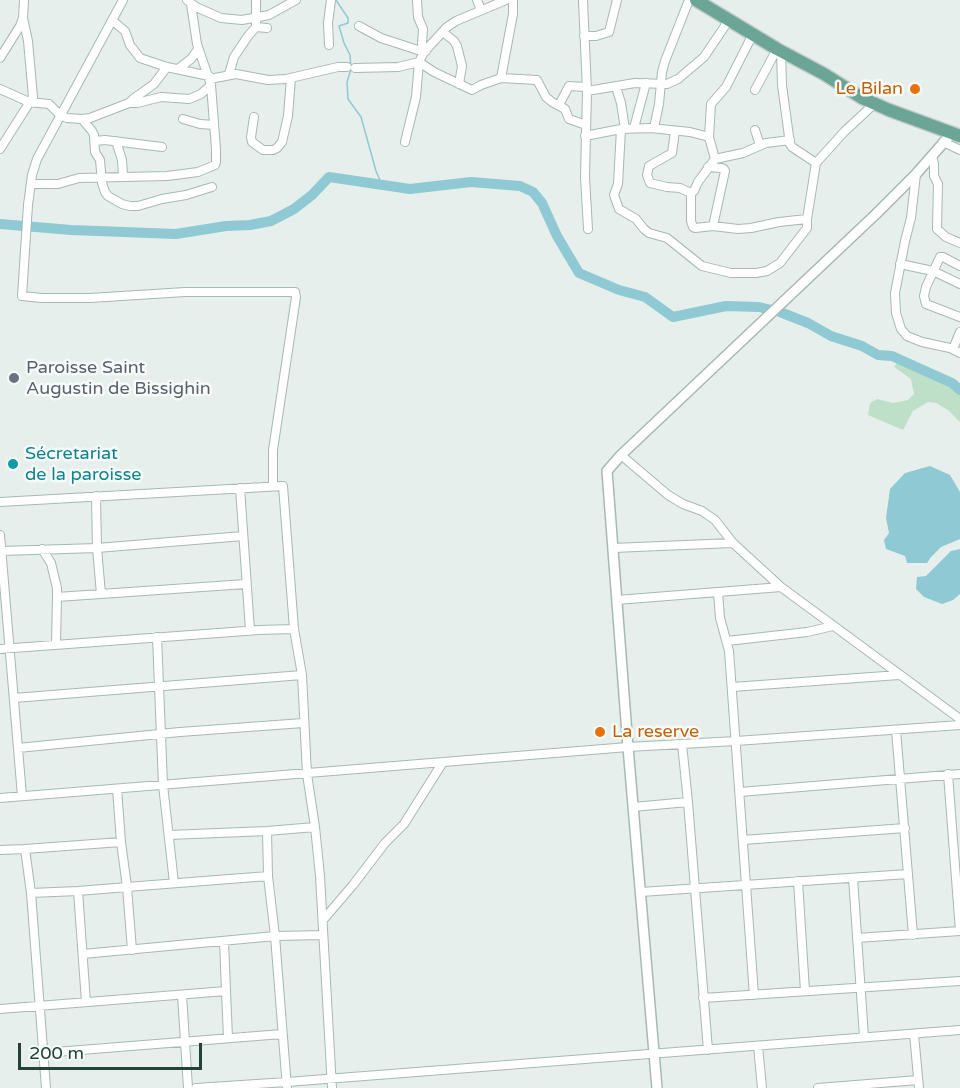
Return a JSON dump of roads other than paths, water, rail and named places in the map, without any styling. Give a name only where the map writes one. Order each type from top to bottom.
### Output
[{"type":"main road","points":[[696,0],[874,104],[952,137]]},
{"type":"street","points":[[0,149],[33,94],[28,41],[23,18],[24,0]]},
{"type":"street","points":[[123,0],[37,159],[31,183],[27,217],[22,296],[90,298],[185,292],[295,292],[297,297],[273,450],[273,486]]},
{"type":"street","points":[[229,74],[234,57],[244,40],[256,27],[256,0]]},
{"type":"street","points":[[189,2],[221,18],[242,20],[269,15],[296,0]]},
{"type":"street","points":[[329,45],[328,22],[331,0]]},
{"type":"street","points":[[417,0],[425,52]]},
{"type":"street","points":[[477,0],[481,10]]},
{"type":"street","points":[[405,142],[416,97],[419,62],[425,52],[456,21],[506,0]]},
{"type":"street","points":[[501,78],[513,14],[513,0]]},
{"type":"street","points":[[583,0],[587,89],[585,177],[588,229]]},
{"type":"street","points":[[584,36],[597,36],[609,32],[617,0]]},
{"type":"street","points":[[654,128],[662,85],[662,72],[689,0]]},
{"type":"street","points":[[31,183],[58,183],[79,178],[175,176],[213,167],[216,162],[210,80],[198,49],[189,2]]},
{"type":"street","points":[[0,58],[16,35],[23,18]]},
{"type":"street","points":[[559,105],[568,86],[587,89],[635,83],[662,85],[678,79],[704,57],[729,20]]},
{"type":"street","points":[[113,21],[125,31],[136,55],[147,61],[210,80],[229,74],[248,75],[268,80],[291,78],[338,67],[398,67],[419,62],[434,72],[472,90],[501,78],[537,80],[546,97],[565,109],[568,119],[586,125]]},
{"type":"street","points":[[359,26],[381,38],[425,52]]},
{"type":"street","points":[[256,27],[267,28]]},
{"type":"street","points":[[443,32],[457,46],[462,66],[459,84]]},
{"type":"street","points":[[715,159],[709,137],[712,102],[726,87],[753,34]]},
{"type":"street","points":[[178,69],[191,59],[198,49]]},
{"type":"street","points":[[755,90],[779,50]]},
{"type":"street","points":[[779,50],[792,147],[816,163]]},
{"type":"street","points":[[129,103],[154,84],[167,67]]},
{"type":"street","points":[[254,117],[252,142],[263,150],[273,150],[280,146],[288,116],[291,78]]},
{"type":"street","points":[[0,89],[30,102],[49,104],[60,115],[82,119],[129,103],[161,97],[189,99],[201,94],[210,80]]},
{"type":"street","points":[[634,128],[646,83]]},
{"type":"street","points":[[616,87],[622,112],[618,184],[615,195],[619,209],[636,219],[649,233],[664,237],[702,266],[731,273],[767,271],[780,263],[807,228],[816,163],[874,104]]},
{"type":"street","points":[[82,119],[92,131],[95,152],[100,160],[103,188],[108,196],[130,206],[138,206],[212,187]]},
{"type":"street","points":[[183,119],[214,125]]},
{"type":"street","points":[[585,136],[622,129],[654,128],[690,132],[709,137]]},
{"type":"street","points":[[755,130],[760,145]]},
{"type":"street","points":[[675,131],[672,153],[649,166],[646,175],[650,183],[680,188],[691,193]]},
{"type":"street","points":[[657,1088],[607,471],[952,137],[960,150]]},
{"type":"street","points":[[95,141],[105,140],[162,147]]},
{"type":"street","points":[[790,140],[760,145],[743,153],[715,159],[691,193],[691,221],[693,227],[700,228],[713,226],[751,228],[807,219]]},
{"type":"street","points":[[116,141],[122,160],[123,177]]},
{"type":"street","points":[[932,156],[934,176],[938,184],[937,229],[946,237],[960,243]]},
{"type":"street","points":[[708,167],[722,168],[725,171],[713,226]]},
{"type":"street","points":[[916,174],[911,218],[900,264],[895,301],[896,313],[906,336],[922,342],[957,351],[960,332]]},
{"type":"street","points":[[960,266],[941,257],[924,291],[926,304],[960,317]]},
{"type":"street","points":[[900,264],[933,271],[960,284]]},
{"type":"street","points":[[621,455],[668,495],[683,504],[702,510],[715,520],[734,543],[781,587],[960,719]]},
{"type":"street","points":[[0,502],[283,486],[294,629],[302,675],[307,774],[315,827],[323,920],[332,1088]]},
{"type":"street","points":[[240,488],[250,630]]},
{"type":"street","points":[[96,496],[101,594]]},
{"type":"street","points":[[0,535],[22,796]]},
{"type":"street","points":[[1,551],[97,549],[243,536]]},
{"type":"street","points":[[613,548],[734,543]]},
{"type":"street","points":[[42,549],[51,563],[57,588],[56,644]]},
{"type":"street","points":[[57,597],[246,584]]},
{"type":"street","points":[[617,600],[781,587]]},
{"type":"street","points":[[718,592],[720,618],[728,641],[754,994]]},
{"type":"street","points":[[728,641],[807,632],[833,626]]},
{"type":"street","points":[[0,648],[250,630],[294,629]]},
{"type":"street","points":[[157,637],[163,785],[174,883]]},
{"type":"street","points":[[14,698],[302,675]]},
{"type":"street","points":[[732,687],[899,675]]},
{"type":"street","points":[[18,748],[303,723]]},
{"type":"street","points":[[0,798],[628,747],[960,725]]},
{"type":"street","points":[[897,730],[913,935]]},
{"type":"street","points":[[682,744],[708,1050]]},
{"type":"street","points":[[323,920],[385,843],[404,824],[443,762]]},
{"type":"street","points":[[857,938],[960,931],[948,774]]},
{"type":"street","points":[[740,792],[960,774]]},
{"type":"street","points":[[117,789],[132,950]]},
{"type":"street","points":[[633,807],[688,802]]},
{"type":"street","points":[[169,835],[315,827]]},
{"type":"street","points":[[743,840],[904,828]]},
{"type":"street","points":[[267,831],[268,876],[287,1085]]},
{"type":"street","points":[[0,850],[121,843]]},
{"type":"street","points":[[26,849],[46,1088]]},
{"type":"street","points":[[641,892],[908,874]]},
{"type":"street","points":[[31,893],[268,876]]},
{"type":"street","points":[[853,878],[864,1037]]},
{"type":"street","points":[[798,881],[806,991]]},
{"type":"street","points":[[78,891],[86,1002]]},
{"type":"street","points":[[83,954],[275,936],[323,934]]},
{"type":"street","points":[[224,941],[228,1038]]},
{"type":"street","points":[[703,998],[960,981]]},
{"type":"street","points":[[0,1008],[226,991]]},
{"type":"street","points":[[182,995],[188,1088]]},
{"type":"street","points":[[196,1088],[287,1085],[332,1078],[960,1030]]},
{"type":"street","points":[[43,1053],[282,1034]]},
{"type":"street","points":[[818,1088],[919,1084],[914,1034]]},
{"type":"street","points":[[758,1046],[762,1088]]},
{"type":"water","points":[[930,466],[950,475],[960,492],[960,539],[941,547],[927,563],[907,563],[905,556],[886,549],[884,540],[889,533],[886,518],[890,489],[905,473]]},
{"type":"water","points":[[960,549],[960,594],[953,600],[942,604],[924,597],[916,589],[917,577],[926,576],[951,551]]},
{"type":"waterway","points":[[336,0],[348,18],[348,23],[339,26],[350,55],[348,99],[361,117],[382,185]]},
{"type":"waterway","points":[[0,224],[71,230],[176,234],[226,226],[250,225],[271,221],[294,209],[312,195],[329,177],[410,189],[471,182],[520,186],[533,192],[542,203],[557,236],[579,273],[619,290],[645,297],[673,317],[726,306],[759,307],[780,312],[808,323],[831,336],[862,346],[878,355],[892,356],[952,383],[960,390]]},
{"type":"place","name":"Le Bilan","points":[[915,89]]},
{"type":"place","name":"Paroisse Saint Augustin de Bissighin","points":[[14,378]]},
{"type":"place","name":"Sécretariat de la paroisse","points":[[13,464]]},
{"type":"place","name":"La reserve","points":[[600,732]]}]
